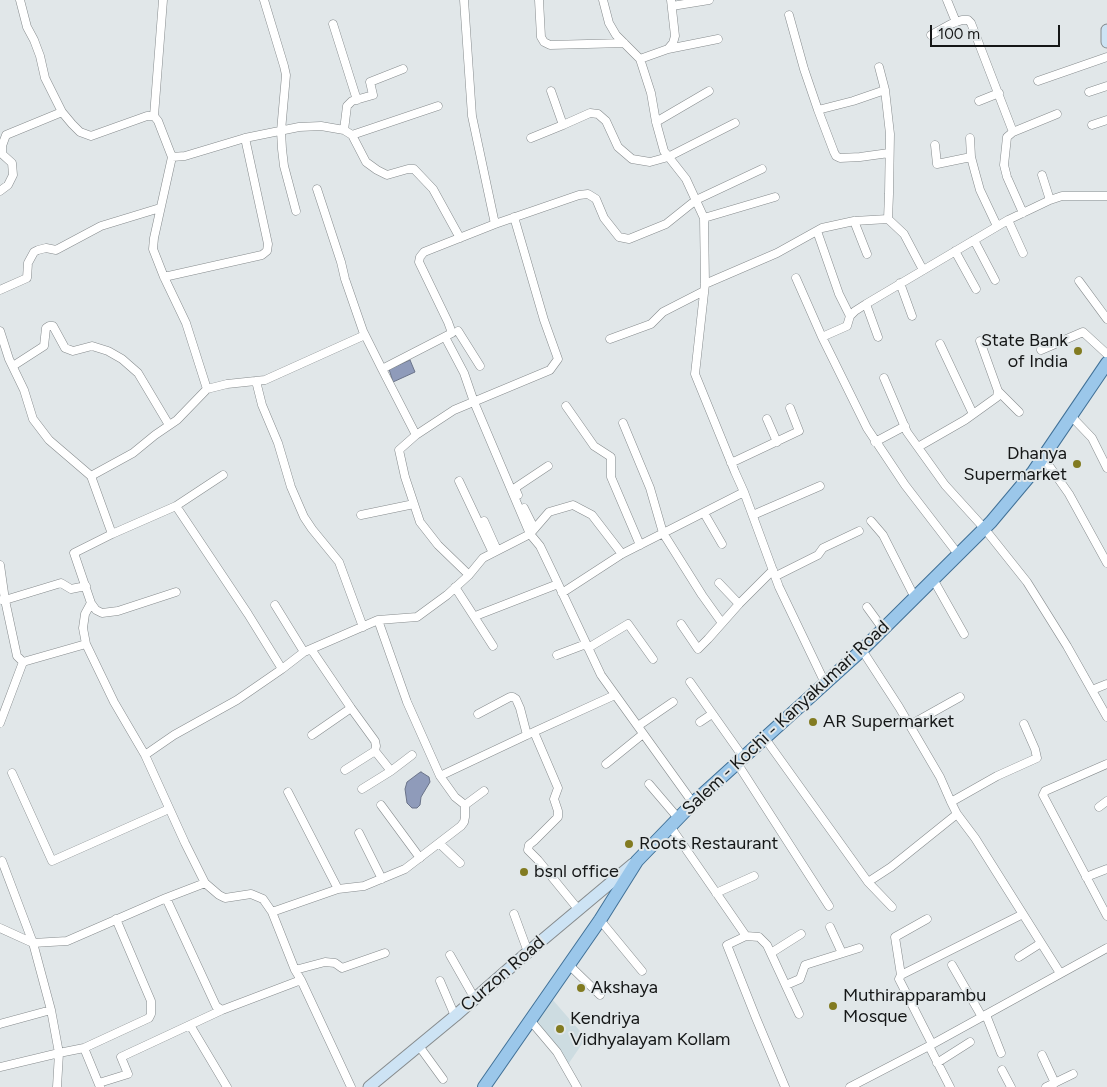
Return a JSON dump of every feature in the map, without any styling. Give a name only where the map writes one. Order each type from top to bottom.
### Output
[{"type":"main road","points":[[1107,30],[1107,42]]},
{"type":"main road","name":"Salem - Kochi - Kanyakumari Road","points":[[484,1087],[600,920],[637,861],[692,803],[862,650],[984,528],[1033,472],[1107,363]]},
{"type":"main road","name":"Curzon Road","points":[[369,1087],[637,861]]},
{"type":"street","points":[[20,0],[27,28],[40,56],[45,78],[62,112],[80,132],[91,136],[147,116],[154,116]]},
{"type":"street","points":[[163,0],[154,116],[158,121],[172,157],[154,238],[154,249],[164,277],[186,322],[207,389]]},
{"type":"street","points":[[264,0],[286,75],[280,131],[284,166],[296,211]]},
{"type":"street","points":[[464,0],[472,116],[495,224]]},
{"type":"street","points":[[539,0],[541,36],[544,42],[550,45],[624,43]]},
{"type":"street","points":[[603,0],[609,23],[616,35],[640,59],[664,151],[686,179],[704,218],[704,288],[695,374],[744,492],[779,586],[825,683]]},
{"type":"street","points":[[668,49],[674,43],[676,36],[672,3],[709,0]]},
{"type":"street","points":[[947,0],[956,22]]},
{"type":"street","points":[[789,15],[804,69],[836,156],[840,158],[860,157],[889,153]]},
{"type":"street","points":[[930,34],[956,22],[968,20],[971,23],[1013,132]]},
{"type":"street","points":[[333,24],[357,100]]},
{"type":"street","points":[[640,59],[668,49],[718,39]]},
{"type":"street","points":[[1038,81],[1107,57]]},
{"type":"street","points":[[878,67],[885,90],[890,134],[888,219]]},
{"type":"street","points":[[344,130],[347,106],[352,101],[373,95],[370,82],[403,69]]},
{"type":"street","points":[[1089,92],[1107,86]]},
{"type":"street","points":[[818,110],[885,90]]},
{"type":"street","points":[[551,91],[563,126]]},
{"type":"street","points":[[656,122],[709,91]]},
{"type":"street","points":[[979,101],[999,93]]},
{"type":"street","points":[[352,135],[438,106]]},
{"type":"street","points":[[0,191],[8,185],[14,175],[12,163],[2,154],[2,146],[6,135],[62,112]]},
{"type":"street","points":[[531,138],[590,113],[598,114],[606,121],[618,147],[632,159],[650,162],[668,157],[735,123]]},
{"type":"street","points":[[1023,214],[1007,177],[1004,165],[1007,137],[1013,132],[1057,114]]},
{"type":"street","points":[[1092,125],[1107,120]]},
{"type":"street","points":[[172,157],[185,156],[245,138],[299,126],[344,130],[352,135],[366,162],[377,170],[388,176],[408,169],[414,169],[433,189],[460,238]]},
{"type":"street","points":[[164,277],[262,255],[268,251],[245,138]]},
{"type":"street","points":[[970,138],[971,157],[980,190],[997,226]]},
{"type":"street","points":[[935,146],[937,164],[971,157]]},
{"type":"street","points":[[382,369],[452,333],[418,262],[424,252],[514,217],[579,195],[588,194],[596,199],[604,218],[619,237],[629,239],[666,224],[696,200],[762,169]]},
{"type":"street","points":[[1042,175],[1050,200]]},
{"type":"street","points":[[317,189],[345,279],[365,335],[416,435]]},
{"type":"street","points":[[822,337],[846,326],[854,311],[1008,220],[1062,196],[1107,196]]},
{"type":"street","points":[[704,218],[775,197]]},
{"type":"street","points":[[0,290],[27,278],[28,263],[34,252],[46,248],[56,250],[101,226],[160,208]]},
{"type":"street","points":[[469,575],[438,545],[420,522],[405,477],[399,450],[416,435],[454,410],[550,370],[558,359],[544,320],[514,217]]},
{"type":"street","points":[[610,340],[651,324],[662,312],[704,288],[777,254],[822,228],[854,221],[888,219],[904,234],[923,270]]},
{"type":"street","points":[[1008,220],[1023,253]]},
{"type":"street","points":[[854,221],[867,254]]},
{"type":"street","points":[[817,231],[839,294],[850,316]]},
{"type":"street","points":[[974,240],[995,280]]},
{"type":"street","points":[[955,251],[976,289]]},
{"type":"street","points":[[796,278],[822,337],[867,428],[905,485],[958,554]]},
{"type":"street","points":[[1079,281],[1107,319]]},
{"type":"street","points":[[900,283],[912,316]]},
{"type":"street","points":[[866,304],[878,337]]},
{"type":"street","points":[[13,366],[44,346],[46,328],[53,326],[66,348],[73,351],[92,346],[108,351],[122,359],[138,373],[168,425]]},
{"type":"street","points":[[0,331],[24,390],[33,419],[49,440],[91,476],[112,534]]},
{"type":"street","points":[[458,331],[480,366]]},
{"type":"street","points":[[1041,350],[1083,332],[1107,354]]},
{"type":"street","points":[[91,476],[133,453],[177,420],[207,389],[227,384],[265,380],[365,335]]},
{"type":"street","points":[[445,336],[464,373],[474,402],[532,531],[600,675],[692,803]]},
{"type":"street","points":[[980,341],[998,391],[1020,412]]},
{"type":"street","points":[[940,344],[973,414]]},
{"type":"street","points":[[884,378],[907,432],[946,485],[984,528],[1027,582],[1067,646],[1107,717]]},
{"type":"street","points":[[256,381],[262,405],[278,443],[291,487],[304,517],[339,562],[363,627]]},
{"type":"street","points":[[918,447],[965,420],[997,397],[998,391]]},
{"type":"street","points":[[566,406],[594,446],[610,457],[611,477],[640,545]]},
{"type":"street","points":[[732,463],[799,431],[790,408]]},
{"type":"street","points":[[1072,416],[1092,438],[1107,468]]},
{"type":"street","points":[[767,419],[777,442]]},
{"type":"street","points":[[623,423],[650,488],[663,533],[722,623]]},
{"type":"street","points":[[876,442],[905,426]]},
{"type":"street","points":[[1043,457],[1069,494],[1107,562]]},
{"type":"street","points":[[532,531],[515,488],[548,466]]},
{"type":"street","points":[[176,592],[118,611],[102,613],[96,610],[91,603],[74,553],[176,506],[223,475]]},
{"type":"street","points":[[459,482],[495,552]]},
{"type":"street","points":[[753,515],[820,486]]},
{"type":"street","points":[[562,593],[622,554],[744,492]]},
{"type":"street","points":[[362,515],[414,504]]},
{"type":"street","points":[[145,755],[174,735],[237,700],[308,650],[378,620],[417,617],[447,596],[469,575],[483,558],[532,531],[549,512],[573,505],[592,515],[622,554]]},
{"type":"street","points":[[176,506],[282,669]]},
{"type":"street","points":[[704,513],[722,544]]},
{"type":"street","points":[[484,521],[495,552]]},
{"type":"street","points":[[871,521],[883,535],[915,598]]},
{"type":"street","points":[[681,624],[698,649],[739,604],[775,573],[818,555],[823,548],[859,531]]},
{"type":"street","points":[[0,565],[2,600],[18,656],[23,662]]},
{"type":"street","points":[[934,579],[964,634]]},
{"type":"street","points":[[2,600],[62,582],[71,589],[86,586]]},
{"type":"street","points":[[718,583],[739,604]]},
{"type":"street","points":[[478,615],[558,584]]},
{"type":"street","points":[[455,588],[493,646]]},
{"type":"street","points":[[91,603],[85,614],[83,628],[86,644],[114,702],[145,755],[205,883],[225,898],[251,894],[263,899],[272,912],[295,970],[352,1087]]},
{"type":"street","points":[[275,605],[375,741],[375,751],[391,771]]},
{"type":"street","points":[[867,607],[883,629]]},
{"type":"street","points":[[272,912],[338,889],[364,886],[405,869],[461,826],[466,817],[465,805],[455,797],[440,776],[407,702],[378,620]]},
{"type":"street","points":[[557,655],[587,646],[628,624],[653,659]]},
{"type":"street","points":[[23,662],[86,644]]},
{"type":"street","points":[[862,650],[900,707],[940,777],[958,814],[1060,973]]},
{"type":"street","points":[[0,723],[23,662]]},
{"type":"street","points":[[690,682],[712,714],[829,906]]},
{"type":"street","points":[[1092,690],[1107,684]]},
{"type":"street","points":[[440,776],[615,695]]},
{"type":"street","points":[[478,714],[510,696],[516,699],[530,733],[558,788],[554,799],[558,817],[528,845],[528,850],[578,909]]},
{"type":"street","points":[[910,725],[960,697]]},
{"type":"street","points":[[638,726],[672,702]]},
{"type":"street","points":[[312,734],[351,708]]},
{"type":"street","points":[[700,722],[712,714]]},
{"type":"street","points":[[951,802],[997,776],[1037,758],[1024,724]]},
{"type":"street","points":[[606,764],[643,734]]},
{"type":"street","points":[[764,737],[868,882],[892,907]]},
{"type":"street","points":[[345,770],[375,751]]},
{"type":"street","points":[[362,789],[412,755]]},
{"type":"street","points":[[1107,764],[1046,791],[1043,796],[1107,916]]},
{"type":"street","points":[[12,773],[52,861],[169,809]]},
{"type":"street","points":[[648,784],[674,822],[716,893],[746,936]]},
{"type":"street","points":[[465,805],[484,791]]},
{"type":"street","points":[[288,792],[338,889]]},
{"type":"street","points":[[1099,807],[1107,801]]},
{"type":"street","points":[[381,805],[420,858]]},
{"type":"street","points":[[868,882],[891,867],[958,814]]},
{"type":"street","points":[[359,833],[382,880]]},
{"type":"street","points":[[439,843],[460,863]]},
{"type":"street","points":[[2,861],[33,943],[50,1010],[59,1053],[57,1087]]},
{"type":"street","points":[[1086,877],[1107,869]]},
{"type":"street","points":[[716,893],[754,876]]},
{"type":"street","points":[[0,928],[33,943],[67,941],[205,883]]},
{"type":"street","points":[[166,898],[216,1006],[222,1010]]},
{"type":"street","points":[[514,914],[528,952]]},
{"type":"street","points":[[900,975],[1022,914]]},
{"type":"street","points":[[927,918],[895,937],[899,979],[937,1063],[950,1087]]},
{"type":"street","points":[[0,1067],[84,1048],[149,1018],[151,1014],[151,1001],[116,919]]},
{"type":"street","points":[[600,920],[642,971]]},
{"type":"street","points":[[830,927],[842,953]]},
{"type":"street","points":[[771,953],[801,934]]},
{"type":"street","points":[[786,1087],[727,945],[746,936],[759,937],[768,945],[799,1014]]},
{"type":"street","points":[[1019,957],[1041,943]]},
{"type":"street","points":[[786,985],[800,979],[805,965],[860,948]]},
{"type":"street","points":[[850,1087],[1045,983],[1060,973],[1107,950]]},
{"type":"street","points":[[295,970],[325,962],[335,963],[342,968],[385,953]]},
{"type":"street","points":[[450,955],[475,999]]},
{"type":"street","points":[[569,964],[600,995]]},
{"type":"street","points":[[952,965],[984,1016],[1001,1053]]},
{"type":"street","points":[[84,1048],[100,1085],[128,1074],[121,1056],[222,1010],[301,980]]},
{"type":"street","points":[[440,981],[455,1016]]},
{"type":"street","points":[[0,1024],[50,1010]]},
{"type":"street","points":[[530,1020],[556,1052],[577,1087]]},
{"type":"street","points":[[190,1025],[227,1087]]},
{"type":"street","points":[[937,1063],[970,1042]]},
{"type":"street","points":[[419,1046],[443,1079]]},
{"type":"street","points":[[1042,1055],[1055,1083]]},
{"type":"street","points":[[1002,1070],[1011,1087]]},
{"type":"street","points":[[1046,1087],[1074,1074]]},
{"type":"shaded area","name":"Kendriya Vidhyalayam Kollam","points":[[552,999],[586,1038],[567,1066],[535,1020]]},
{"type":"water","points":[[410,360],[415,372],[393,382],[389,369]]},
{"type":"water","points":[[421,772],[429,777],[430,782],[421,797],[420,805],[417,808],[412,808],[407,803],[405,789],[407,782]]},
{"type":"place","name":"State Bank of India","points":[[1078,351]]},
{"type":"place","name":"Dhanya Supermarket","points":[[1077,464]]},
{"type":"place","name":"AR Supermarket","points":[[813,722]]},
{"type":"place","name":"Roots Restaurant","points":[[629,844]]},
{"type":"place","name":"bsnl office","points":[[524,872]]},
{"type":"place","name":"Akshaya","points":[[581,988]]},
{"type":"place","name":"Muthirapparambu Mosque","points":[[833,1006]]},
{"type":"place","name":"Kendriya Vidhyalayam Kollam","points":[[560,1029]]}]
